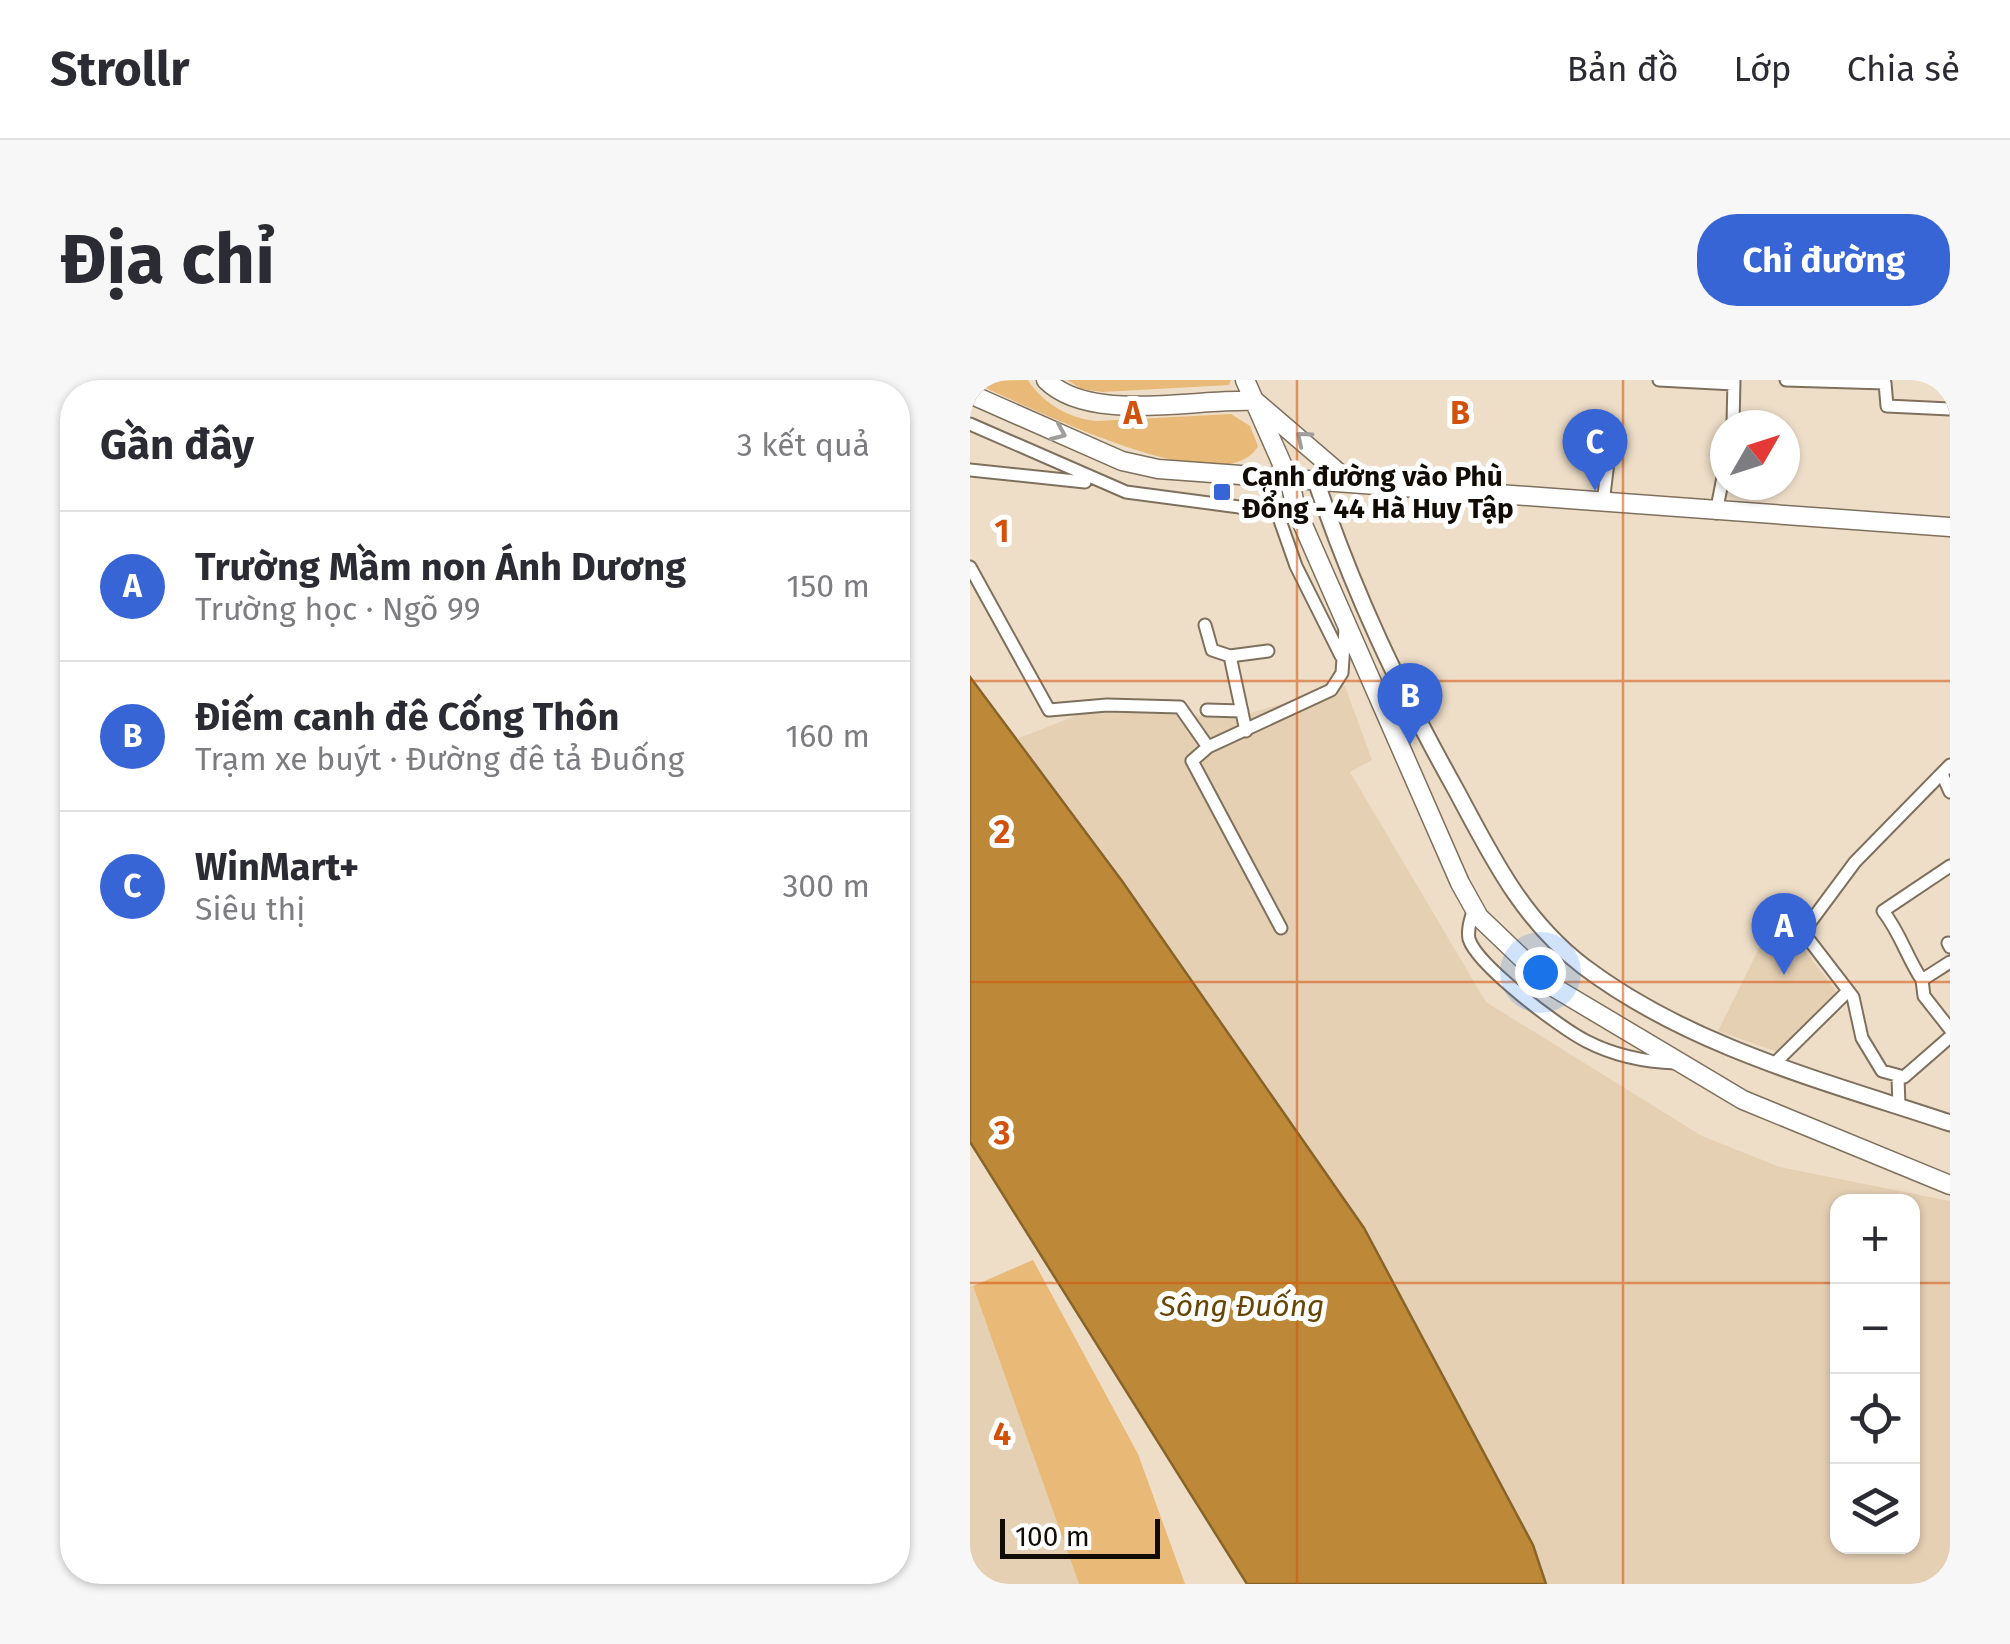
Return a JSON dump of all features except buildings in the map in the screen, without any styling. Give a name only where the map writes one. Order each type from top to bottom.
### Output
[{"type":"main road","points":[[1046,380],[1062,394],[1093,404],[1255,401],[1347,480]]},
{"type":"main road","points":[[1245,380],[1290,482],[1287,510],[1346,618],[1474,908],[1509,948],[1550,984],[1743,1100],[1950,1186]]},
{"type":"main road","points":[[970,394],[1122,461],[1158,469],[1290,482],[1347,480],[1716,513],[1950,527]]},
{"type":"street","points":[[1659,380],[1734,382],[1733,410]]},
{"type":"street","points":[[1786,380],[1886,383],[1887,406],[1950,408]]},
{"type":"street","points":[[970,424],[1126,492],[1287,510],[1296,566],[1343,660]]},
{"type":"street","points":[[1603,503],[1612,429]]},
{"type":"street","points":[[970,470],[1099,483]]},
{"type":"street","points":[[1316,481],[1382,656],[1521,905],[1552,940],[1606,982],[1681,1027],[1774,1064],[1950,1123]]},
{"type":"street","points":[[1716,513],[1719,500]]},
{"type":"street","points":[[970,567],[1049,710],[1106,705],[1180,707],[1208,747]]},
{"type":"street","points":[[1281,928],[1201,786],[1192,761],[1208,747],[1331,690],[1342,672],[1346,618]]},
{"type":"street","points":[[1205,626],[1212,650],[1230,656],[1268,651]]},
{"type":"street","points":[[1230,656],[1246,731]]},
{"type":"street","points":[[1207,710],[1242,711]]},
{"type":"street","points":[[1946,770],[1950,792]]},
{"type":"street","points":[[1898,1078],[1882,1070],[1871,1056],[1848,991],[1804,935],[1803,928],[1855,862],[1946,770]]},
{"type":"street","points":[[1950,866],[1882,910],[1903,936],[1903,950],[1922,980],[1924,996],[1950,1029]]},
{"type":"street","points":[[1474,908],[1469,931],[1472,946],[1498,974],[1584,1040],[1634,1058],[1682,1063]]},
{"type":"street","points":[[1922,980],[1950,962]]},
{"type":"street","points":[[1774,1064],[1848,991]]},
{"type":"street","points":[[1898,1078],[1914,1071],[1950,1037]]},
{"type":"street","points":[[1898,1078],[1898,1106]]},
{"type":"shaded area","points":[[1028,380],[1049,403],[1087,420],[1231,414],[1250,426],[1258,446],[1238,462],[1206,465],[1165,458],[1074,427],[970,381]]},
{"type":"shaded area","points":[[1067,380],[1231,380],[1229,385],[1102,392],[1082,389]]},
{"type":"shaded area","points":[[1345,686],[1372,760],[1350,772],[1486,1002],[1702,1136],[1780,1167],[1915,1194],[1830,1194],[1830,1554],[1920,1554],[1920,1195],[1950,1201],[1950,1584],[1546,1584],[1533,1545],[1364,1228],[1122,881],[1017,739],[1087,711],[1236,717]]},
{"type":"shaded area","points":[[1767,932],[1787,944],[1794,936],[1839,995],[1780,1053],[1718,1031]]},
{"type":"shaded area","points":[[1033,1260],[1138,1454],[1185,1584],[1079,1584],[973,1286]]},
{"type":"shaded area","points":[[973,1286],[1079,1584],[970,1584]]},
{"type":"water","name":"Sông Đuống","points":[[970,677],[1122,881],[1364,1228],[1533,1545],[1546,1584],[1247,1584],[970,1142]]},
{"type":"place","name":"WinMart+","points":[[1595,491]]},
{"type":"place","name":"Cạnh đường vào Phù Đổng - 44 Hà Huy Tập","points":[[1222,492]]},
{"type":"place","name":"Điếm canh đê Cống Thôn","points":[[1410,745]]},
{"type":"place","name":"Trường Mầm non Ánh Dương","points":[[1784,975]]}]
